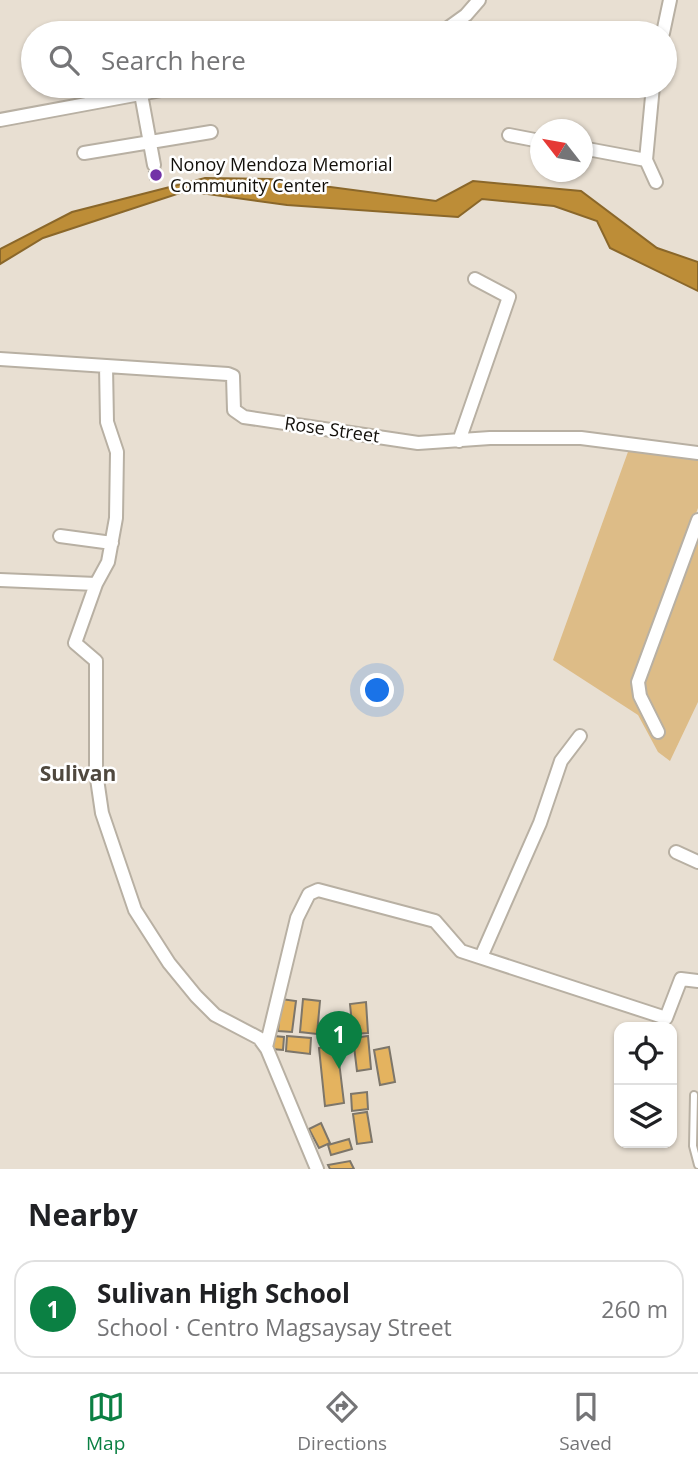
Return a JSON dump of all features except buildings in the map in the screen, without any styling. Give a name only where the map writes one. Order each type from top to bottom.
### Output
[{"type":"street","points":[[458,21],[479,0]]},
{"type":"street","points":[[666,21],[670,0]]},
{"type":"street","points":[[0,120],[119,98]]},
{"type":"street","points":[[142,98],[154,165]]},
{"type":"street","points":[[652,98],[646,160],[656,182]]},
{"type":"street","points":[[83,153],[211,132]]},
{"type":"street","points":[[509,135],[530,139]]},
{"type":"street","points":[[593,150],[646,160]]},
{"type":"street","points":[[459,441],[509,298],[475,279]]},
{"type":"street","name":"Rose Street","points":[[0,359],[228,373],[233,376],[231,396],[234,410],[244,417],[418,443],[489,438],[581,438],[698,453]]},
{"type":"street","points":[[106,366],[107,422],[117,452],[112,543],[108,562],[96,584],[75,643],[96,660],[96,772],[102,813],[135,910],[169,963],[196,996],[215,1015],[258,1038],[266,1047],[317,1169]]},
{"type":"street","points":[[658,732],[640,696],[638,682],[698,520]]},
{"type":"street","points":[[60,536],[112,543]]},
{"type":"street","points":[[0,580],[96,584]]},
{"type":"street","points":[[481,957],[540,823],[561,761],[580,736]]},
{"type":"street","points":[[676,852],[698,862]]},
{"type":"street","points":[[266,1047],[297,918],[305,900],[313,891],[435,921],[461,951],[666,1018],[681,979],[698,981]]},
{"type":"lane","points":[[694,1095],[693,1146],[698,1165]]},
{"type":"shaded area","points":[[205,178],[270,179],[436,201],[473,181],[581,191],[657,248],[698,262],[698,291],[610,248],[597,221],[554,206],[482,199],[458,217],[287,205],[186,191],[43,238],[0,264],[0,249],[72,212]]},
{"type":"shaded area","points":[[629,449],[698,458],[698,508],[634,681],[643,695],[642,682],[698,532],[698,702],[670,761],[658,752],[638,715],[553,660]]},
{"type":"place","name":"Nonoy Mendoza Memorial Community Center","points":[[156,175]]},
{"type":"place","name":"Sulivan High School","points":[[339,1069]]},
{"type":"district","name":"Sulivan","points":[[78,774]]}]
